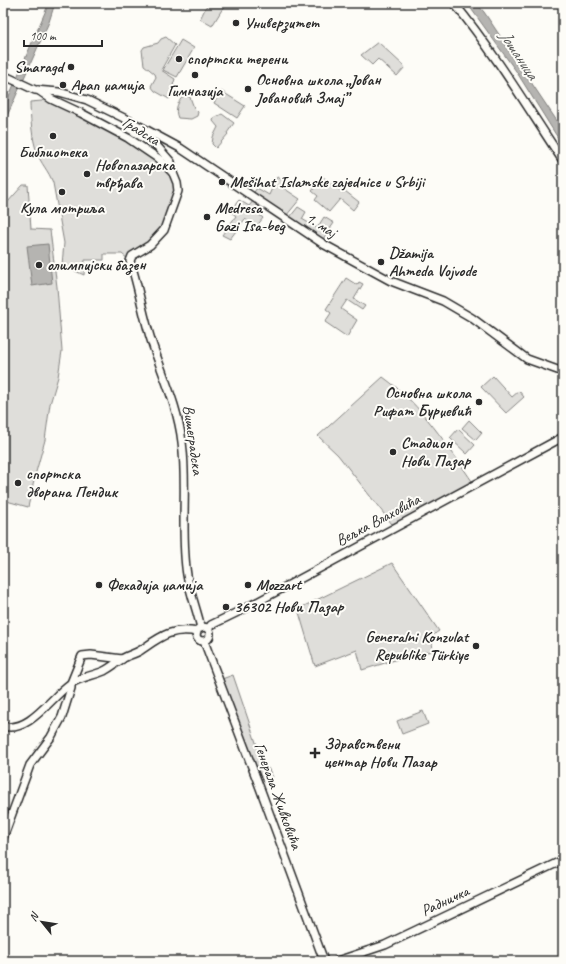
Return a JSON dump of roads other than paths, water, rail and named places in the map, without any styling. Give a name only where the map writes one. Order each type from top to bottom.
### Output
[{"type":"street","points":[[454,3],[468,20],[563,161]]},
{"type":"street","name":"1. мај","points":[[6,77],[38,90],[59,92],[87,100],[141,126],[180,148],[325,245],[391,281],[426,294],[457,309],[472,318],[527,359],[563,372]]},
{"type":"street","name":"Градска","points":[[38,90],[51,99],[128,138],[157,158],[173,173]]},
{"type":"street","points":[[141,126],[171,162],[173,173]]},
{"type":"street","points":[[157,158],[161,156],[163,151]]},
{"type":"street","name":"Вишеградска","points":[[173,173],[178,191],[164,230],[150,245],[132,256],[130,261],[137,281],[152,342],[169,388],[179,427],[185,475],[184,526],[187,575],[202,630]]},
{"type":"street","name":"Вељка Влаховића","points":[[202,630],[246,608],[563,437]]},
{"type":"street","points":[[3,726],[9,727],[22,724],[37,714],[71,683],[79,678],[91,676],[106,670],[122,659],[140,651],[160,637],[176,631],[202,630],[210,636],[204,641]]},
{"type":"street","name":"Генерала Живковића","points":[[202,630],[198,638],[204,641],[324,961]]},
{"type":"street","points":[[3,838],[30,765],[51,737],[64,714],[71,683],[82,656],[91,655],[122,659]]},
{"type":"street","name":"Радничка","points":[[337,961],[385,945],[563,860]]},
{"type":"place","name":"Универзитет","points":[[236,23]]},
{"type":"place","name":"спортски терени","points":[[179,59]]},
{"type":"place","name":"Smaragd","points":[[71,67]]},
{"type":"place","name":"Гимназија","points":[[195,75]]},
{"type":"place","name":"Арап џамија","points":[[63,85]]},
{"type":"place","name":"Основна школа „Јован Јовановић Змај”","points":[[248,89]]},
{"type":"place","name":"Библиотека","points":[[53,136]]},
{"type":"place","name":"Новопазарска тврђава","points":[[87,174]]},
{"type":"place","name":"Mešihat Islamske zajednice u Srbiji","points":[[222,182]]},
{"type":"place","name":"Кула мотриља","points":[[62,192]]},
{"type":"place","name":"Medresa Gazi Isa-beg","points":[[207,217]]},
{"type":"place","name":"Džamija Ahmeda Vojvode","points":[[381,262]]},
{"type":"place","name":"олимпијски базен","points":[[39,265]]},
{"type":"place","name":"Основна школа Рифат Бурџевић","points":[[479,402]]},
{"type":"place","name":"Стадион Нови Пазар","points":[[393,452]]},
{"type":"place","name":"спортска дворана Пендик","points":[[18,483]]},
{"type":"place","name":"Фехадија џамија","points":[[99,585]]},
{"type":"place","name":"Mozzart","points":[[248,585]]},
{"type":"place","name":"36302 Нови Пазар","points":[[226,607]]},
{"type":"place","name":"Generalni Konzulat Republike Türkiye","points":[[476,646]]},
{"type":"place","name":"Здравствени центар Нови Пазар","points":[[315,753]]},
{"type":"water label","name":"Јошаница","points":[[519,55]]}]
